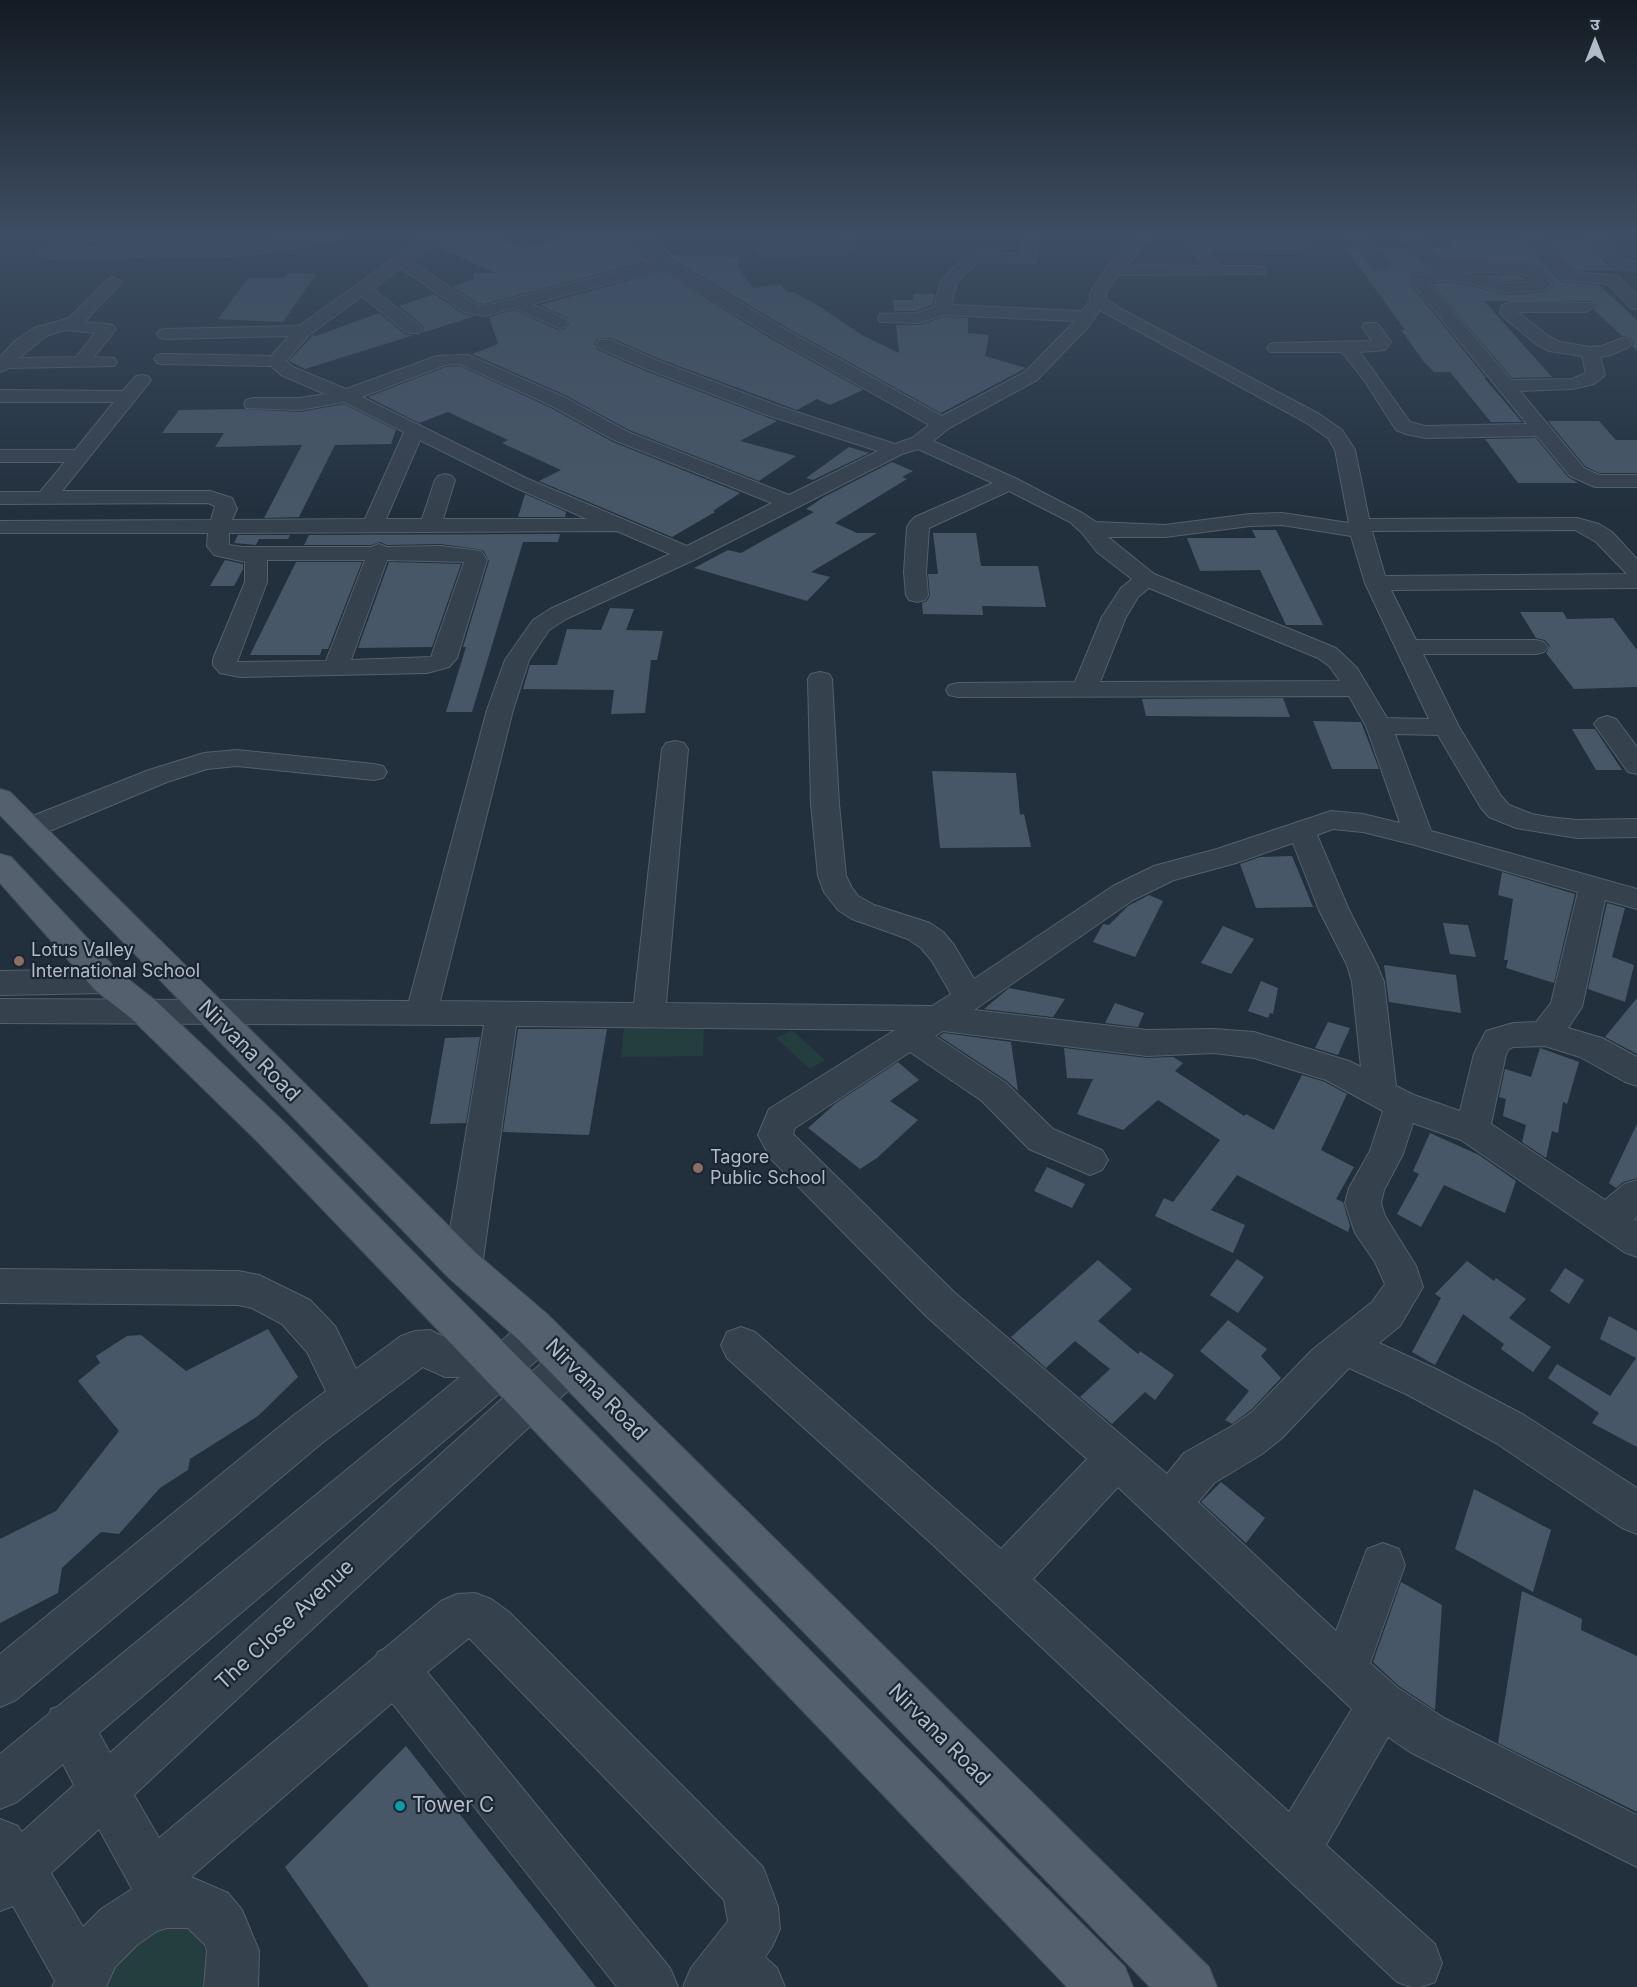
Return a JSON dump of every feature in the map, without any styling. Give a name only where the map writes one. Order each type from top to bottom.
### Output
[{"type":"main road","name":"Nirvana Road","points":[[0,798],[463,1266],[554,1348],[1189,1987]]},
{"type":"main road","points":[[4,874],[107,981],[144,1010],[272,1133],[1105,1987]]},
{"type":"street","points":[[2,365],[40,332],[64,327]]},
{"type":"street","points":[[77,327],[107,329],[81,362]]},
{"type":"street","points":[[276,361],[309,327]]},
{"type":"street","points":[[768,327],[942,424]]},
{"type":"street","points":[[421,1014],[500,710],[517,660],[541,625],[558,614],[688,554],[895,450],[919,441],[942,424],[1031,376],[1045,364],[1077,327]]},
{"type":"street","points":[[1141,327],[1326,426],[1335,434],[1345,450],[1360,528],[1376,583],[1446,728],[1491,802],[1499,811],[1526,822],[1548,826],[1576,829],[1637,828]]},
{"type":"street","points":[[1276,348],[1347,348],[1382,344],[1371,327]]},
{"type":"street","points":[[1458,327],[1577,472],[1587,478],[1605,482],[1637,481]]},
{"type":"street","points":[[1526,327],[1555,347],[1590,352],[1605,351],[1623,343]]},
{"type":"street","points":[[166,334],[303,331]]},
{"type":"street","points":[[605,344],[650,364],[774,411],[895,450]]},
{"type":"street","points":[[1347,348],[1371,377],[1403,426],[1425,432],[1543,430]]},
{"type":"street","points":[[1507,386],[1572,384],[1588,380],[1596,375],[1590,352]]},
{"type":"street","points":[[163,359],[276,361],[287,371],[346,396],[414,432],[521,483],[688,554]]},
{"type":"street","points":[[253,405],[300,404],[346,396],[442,360],[462,359],[557,401],[621,436],[790,503]]},
{"type":"street","points":[[2,365],[108,362]]},
{"type":"street","points":[[46,498],[142,380]]},
{"type":"street","points":[[0,396],[128,397]]},
{"type":"street","points":[[89,417],[111,417]]},
{"type":"street","points":[[373,525],[414,432]]},
{"type":"street","points":[[919,441],[1010,483],[1077,518],[1090,528],[1105,547],[1146,579],[1327,653],[1348,673],[1379,726],[1419,837]]},
{"type":"street","points":[[0,456],[79,456]]},
{"type":"street","points":[[431,525],[445,480]]},
{"type":"street","points":[[917,595],[915,572],[918,526],[1010,483]]},
{"type":"street","points":[[0,498],[210,497],[225,502],[226,509],[219,526],[218,546],[222,550],[242,554],[256,560],[256,582],[225,658],[225,665],[240,670],[427,666],[440,662],[445,658],[476,560],[473,556],[463,554],[379,551],[242,554]]},
{"type":"street","points":[[1090,528],[1124,532],[1165,531],[1250,520],[1282,519],[1360,528],[1577,524],[1592,529],[1604,537],[1637,572]]},
{"type":"street","points":[[0,527],[616,525]]},
{"type":"street","points":[[336,668],[379,551]]},
{"type":"street","points":[[1085,689],[1114,617],[1129,593],[1146,579]]},
{"type":"street","points":[[1376,583],[1637,581]]},
{"type":"street","points":[[1408,647],[1536,646]]},
{"type":"street","points":[[820,679],[827,828],[832,876],[839,892],[848,903],[863,912],[919,931],[932,940],[943,953],[969,998]]},
{"type":"street","points":[[957,690],[1357,688]]},
{"type":"street","points":[[1607,724],[1637,766]]},
{"type":"street","points":[[1379,726],[1446,728]]},
{"type":"street","points":[[649,1016],[675,749]]},
{"type":"street","points":[[30,828],[158,776],[204,761],[237,759],[374,772]]},
{"type":"street","points":[[1637,899],[1363,823],[1331,820],[1319,822],[1302,831],[1226,856],[1185,865],[1123,893],[969,998],[781,1119],[775,1135],[783,1149],[941,1305],[1169,1504],[1381,1705],[1427,1735],[1637,1842]]},
{"type":"street","points":[[1169,1504],[1199,1468],[1247,1440],[1267,1425],[1326,1363],[1386,1314],[1404,1287],[1403,1278],[1368,1222],[1363,1203],[1367,1188],[1386,1154],[1391,1099],[1368,982],[1362,965],[1334,910],[1302,831]]},
{"type":"street","points":[[1545,1034],[1566,1007],[1594,886]]},
{"type":"street","points":[[1,989],[107,981]]},
{"type":"street","points":[[1,989],[144,1010],[649,1016],[923,1027],[1147,1043],[1214,1041],[1254,1045],[1337,1070],[1391,1099],[1473,1130],[1637,1241]]},
{"type":"street","points":[[463,1266],[502,1015]]},
{"type":"street","points":[[923,1027],[1041,1139],[1090,1160]]},
{"type":"street","points":[[1473,1130],[1490,1054],[1497,1040],[1514,1035],[1545,1034],[1590,1047],[1637,1072]]},
{"type":"street","points":[[1607,1219],[1637,1195]]},
{"type":"street","points":[[0,1286],[238,1288],[259,1292],[296,1312],[321,1339],[350,1398]]},
{"type":"street","points":[[741,1346],[1002,1580],[1416,1963]]},
{"type":"street","points":[[1345,1347],[1422,1382],[1510,1429],[1637,1513]]},
{"type":"street","points":[[0,1684],[308,1429],[415,1349],[430,1348],[445,1359],[459,1359],[554,1348]]},
{"type":"street","name":"The Close Avenue","points":[[6,1867],[104,1792],[531,1399],[554,1348]]},
{"type":"street","points":[[0,1785],[489,1356]]},
{"type":"street","points":[[1002,1580],[1116,1458]]},
{"type":"street","points":[[1345,1670],[1383,1565]]},
{"type":"street","points":[[80,1982],[98,1949],[119,1927],[142,1910],[160,1888],[394,1668],[457,1617],[475,1615],[493,1628],[745,1885],[752,1907],[754,1929],[733,1978]]},
{"type":"street","points":[[394,1668],[651,1987]]},
{"type":"street","points":[[1294,1851],[1381,1705]]},
{"type":"street","points":[[68,1726],[160,1888],[210,1911],[224,1928],[232,1951],[231,1987]]},
{"type":"street","points":[[6,1867],[41,1903],[80,1982]]},
{"type":"green space","points":[[704,1027],[703,1056],[621,1057],[624,1028]]},
{"type":"green space","points":[[792,1030],[825,1060],[810,1069],[776,1038]]},
{"type":"green space","points":[[172,1924],[188,1928],[200,1940],[208,1958],[207,1987],[95,1987],[119,1948]]},
{"type":"building","points":[[341,327],[396,327],[406,335],[414,335],[305,369],[289,361],[313,335]]},
{"type":"building","points":[[423,327],[442,327],[422,333]]},
{"type":"building","points":[[492,327],[551,327],[558,330],[567,327],[752,327],[863,390],[830,405],[817,399],[797,410],[657,358],[612,338],[597,339],[594,344],[598,350],[643,370],[777,421],[740,441],[796,456],[759,481],[629,430],[565,395],[472,354],[498,344]]},
{"type":"building","points":[[785,327],[850,327],[899,353],[896,327],[968,327],[968,333],[989,335],[985,356],[1026,368],[941,413]]},
{"type":"building","points":[[1403,327],[1445,327],[1522,422],[1491,422],[1450,372],[1434,372],[1424,362],[1401,330],[1405,330]]},
{"type":"building","points":[[1468,327],[1507,327],[1552,377],[1512,378]]},
{"type":"building","points":[[1612,327],[1637,327],[1637,351],[1632,346],[1634,343],[1631,338],[1622,336]]},
{"type":"building","points":[[460,366],[549,407],[613,442],[740,493],[713,511],[715,512],[672,537],[539,481],[561,470],[502,443],[508,440],[448,412],[419,423],[368,397],[445,367]]},
{"type":"building","points":[[344,404],[396,430],[391,444],[335,445],[299,517],[264,518],[302,445],[215,447],[224,433],[162,433],[179,410],[244,409],[300,412]]},
{"type":"building","points":[[1548,421],[1599,421],[1616,440],[1637,440],[1637,473],[1599,473],[1585,466]]},
{"type":"building","points":[[1536,438],[1568,477],[1578,483],[1518,483],[1485,439]]},
{"type":"building","points":[[849,447],[869,453],[813,480],[806,478]]},
{"type":"building","points":[[892,462],[913,471],[902,477],[907,479],[835,523],[857,533],[877,533],[811,572],[830,577],[807,601],[694,568],[728,550],[741,553],[814,512],[806,509],[824,497]]},
{"type":"building","points":[[525,494],[566,512],[565,517],[518,517]]},
{"type":"building","points":[[1252,530],[1276,530],[1323,625],[1286,625],[1260,570],[1200,571],[1187,538],[1256,538]]},
{"type":"building","points":[[933,533],[976,533],[981,566],[1038,566],[1046,607],[982,606],[983,615],[923,614],[922,603],[927,601],[930,595],[928,574],[938,574]]},
{"type":"building","points":[[560,534],[558,542],[523,542],[472,712],[446,712],[489,561],[483,550],[441,544],[387,545],[380,542],[371,545],[304,545],[309,535]]},
{"type":"building","points":[[238,535],[290,535],[288,539],[259,539],[256,545],[234,543]]},
{"type":"building","points":[[225,560],[243,564],[243,569],[234,586],[210,586]]},
{"type":"building","points":[[296,562],[362,562],[328,649],[322,649],[320,655],[250,655]]},
{"type":"building","points":[[389,562],[461,564],[432,647],[358,648]]},
{"type":"building","points":[[610,608],[634,609],[626,630],[663,631],[657,660],[651,660],[645,713],[611,714],[614,690],[523,689],[530,665],[557,665],[567,629],[601,630]]},
{"type":"building","points":[[1520,612],[1563,612],[1567,619],[1613,618],[1637,650],[1637,687],[1574,689],[1546,653],[1550,646],[1545,640],[1536,638]]},
{"type":"building","points":[[1283,698],[1290,717],[1146,716],[1142,699]]},
{"type":"building","points":[[1313,721],[1361,722],[1379,769],[1332,769]]},
{"type":"building","points":[[1572,729],[1595,729],[1622,770],[1596,770]]},
{"type":"building","points":[[932,771],[1016,773],[1020,815],[1024,814],[1031,847],[940,848]]},
{"type":"building","points":[[1292,856],[1313,907],[1256,908],[1240,864],[1260,857]]},
{"type":"building","points":[[1502,872],[1575,894],[1554,983],[1506,968],[1508,960],[1504,960],[1513,899],[1498,895]]},
{"type":"building","points":[[1149,895],[1163,901],[1135,957],[1093,942],[1103,924],[1109,925],[1128,906]]},
{"type":"building","points":[[1607,903],[1625,908],[1612,957],[1634,965],[1625,1002],[1588,989]]},
{"type":"building","points":[[1443,923],[1468,925],[1476,957],[1450,954]]},
{"type":"building","points":[[1223,926],[1254,939],[1231,974],[1201,963]]},
{"type":"building","points":[[1384,965],[1456,975],[1461,1013],[1389,1002]]},
{"type":"building","points":[[1261,981],[1278,988],[1273,1014],[1270,1013],[1268,1018],[1248,1011]]},
{"type":"building","points":[[1009,988],[1065,999],[1053,1017],[984,1009]]},
{"type":"building","points":[[1637,998],[1637,1054],[1605,1037]]},
{"type":"building","points":[[1115,1003],[1144,1013],[1138,1027],[1105,1023]]},
{"type":"building","points":[[1328,1022],[1350,1028],[1338,1055],[1315,1048]]},
{"type":"building","points":[[518,1029],[607,1029],[589,1135],[503,1132]]},
{"type":"building","points":[[944,1033],[1011,1042],[1018,1091],[1007,1081],[939,1036]]},
{"type":"building","points":[[480,1037],[466,1123],[430,1124],[445,1038]]},
{"type":"building","points":[[1064,1048],[1147,1058],[1173,1057],[1183,1063],[1175,1071],[1244,1116],[1246,1114],[1274,1130],[1302,1075],[1325,1082],[1347,1094],[1321,1150],[1354,1167],[1336,1199],[1343,1202],[1350,1226],[1348,1232],[1237,1175],[1211,1210],[1245,1225],[1233,1253],[1155,1216],[1164,1198],[1173,1202],[1220,1140],[1158,1100],[1123,1130],[1077,1114],[1093,1079],[1067,1078]]},
{"type":"building","points":[[1540,1048],[1579,1062],[1567,1104],[1563,1102],[1558,1133],[1552,1131],[1546,1158],[1522,1142],[1526,1125],[1503,1116],[1506,1099],[1499,1097],[1505,1069],[1531,1077]]},
{"type":"building","points":[[898,1062],[919,1080],[890,1101],[918,1120],[877,1158],[860,1169],[808,1128],[836,1103]]},
{"type":"building","points":[[1637,1124],[1637,1178],[1623,1182],[1616,1188],[1609,1183]]},
{"type":"building","points":[[1430,1133],[1479,1155],[1516,1181],[1505,1213],[1444,1185],[1421,1227],[1397,1214],[1419,1174],[1413,1171]]},
{"type":"building","points":[[1047,1167],[1085,1184],[1072,1208],[1034,1191]]},
{"type":"building","points":[[1237,1259],[1264,1277],[1238,1313],[1210,1295]]},
{"type":"building","points":[[1098,1260],[1132,1289],[1098,1321],[1138,1354],[1140,1351],[1174,1375],[1155,1400],[1145,1392],[1112,1424],[1080,1397],[1110,1369],[1075,1341],[1046,1368],[1011,1337]]},
{"type":"building","points":[[1467,1261],[1494,1281],[1496,1278],[1526,1299],[1509,1318],[1551,1347],[1533,1372],[1501,1349],[1504,1344],[1463,1314],[1435,1365],[1412,1352],[1441,1298],[1435,1294]]},
{"type":"building","points":[[1565,1268],[1584,1280],[1569,1304],[1550,1291]]},
{"type":"building","points":[[1609,1316],[1637,1331],[1637,1447],[1592,1423],[1599,1413],[1548,1378],[1557,1364],[1610,1396],[1636,1358],[1600,1339]]},
{"type":"building","points":[[1228,1320],[1267,1349],[1261,1356],[1281,1378],[1252,1409],[1232,1424],[1225,1420],[1249,1391],[1200,1351]]},
{"type":"building","points":[[268,1329],[298,1377],[258,1416],[190,1459],[188,1470],[160,1488],[119,1534],[101,1532],[62,1568],[58,1593],[0,1623],[0,1539],[56,1511],[119,1431],[78,1381],[100,1363],[96,1356],[127,1336],[141,1335],[186,1371]]},
{"type":"building","points":[[1221,1482],[1265,1518],[1246,1543],[1201,1502]]},
{"type":"building","points":[[1474,1489],[1551,1530],[1533,1592],[1455,1549]]},
{"type":"building","points":[[1401,1582],[1442,1605],[1435,1710],[1399,1686],[1373,1662]]},
{"type":"building","points":[[1522,1591],[1582,1619],[1581,1630],[1637,1656],[1637,1812],[1498,1743]]},
{"type":"building","name":"Tower C","points":[[406,1746],[596,1987],[369,1987],[285,1867]]},
{"type":"place","name":"Lotus Valley International School","points":[[19,961]]},
{"type":"place","name":"Tagore Public School","points":[[698,1168]]},
{"type":"place","name":"Tower C","points":[[400,1806]]}]
